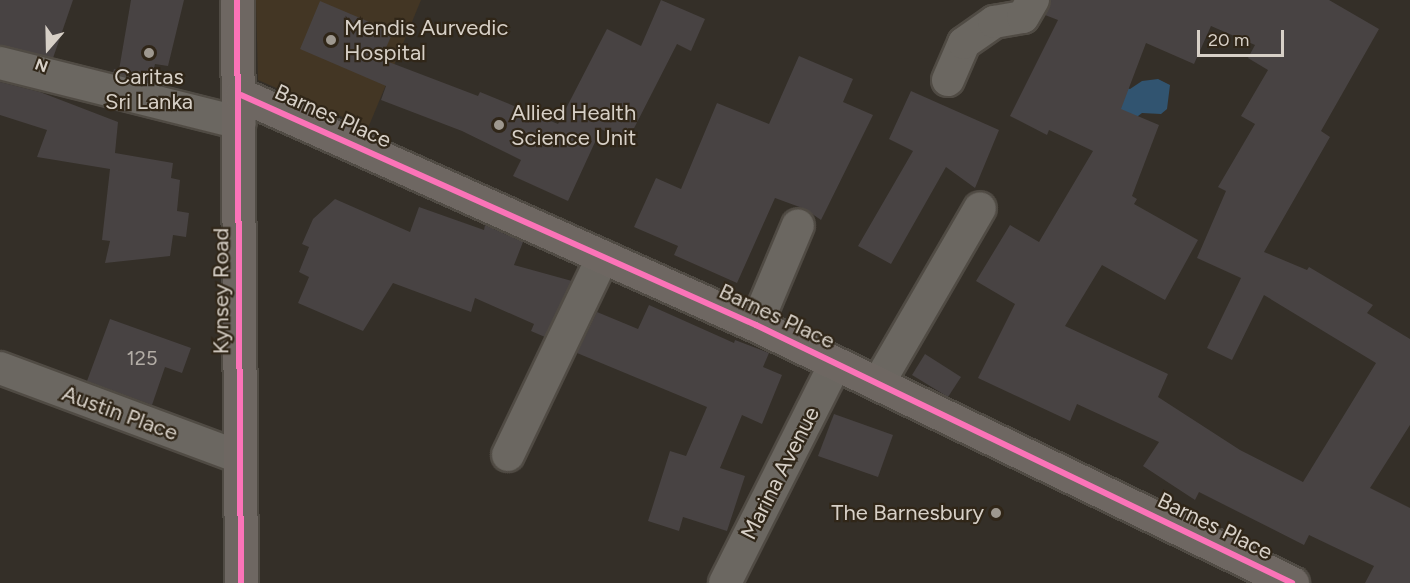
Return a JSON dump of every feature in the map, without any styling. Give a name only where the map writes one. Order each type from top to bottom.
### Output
[{"type":"street","name":"Kynsey Road","points":[[237,0],[241,109],[239,457],[241,583]]},
{"type":"street","points":[[948,80],[964,43],[993,22],[1023,17],[1033,0]]},
{"type":"street","points":[[0,63],[241,109]]},
{"type":"street","name":"Barnes Place","points":[[241,109],[603,256],[756,325],[1258,576],[1292,583]]},
{"type":"street","points":[[878,384],[980,208]]},
{"type":"street","points":[[756,325],[798,225]]},
{"type":"street","points":[[508,455],[603,256]]},
{"type":"street","name":"Marina Avenue","points":[[725,583],[835,364]]},
{"type":"street","name":"Austin Place","points":[[0,368],[239,457]]},
{"type":"shaded area","name":"Mendis Aurvedic Hospital","points":[[256,0],[421,0],[368,128],[258,80]]},
{"type":"water","points":[[1158,79],[1170,85],[1167,109],[1161,114],[1142,113],[1130,122],[1091,92],[1102,81],[1130,89],[1142,81]]},
{"type":"building","points":[[0,0],[73,0],[53,58],[0,46]]},
{"type":"building","points":[[131,0],[184,0],[168,66],[155,64],[151,82],[113,73],[114,69],[119,70]]},
{"type":"building","points":[[661,0],[705,19],[691,51],[677,44],[627,142],[601,129],[568,201],[513,176],[521,160],[462,131],[381,100],[386,86],[300,49],[320,1],[393,32],[381,59],[478,96],[480,92],[558,124],[607,29],[641,46]]},
{"type":"building","points":[[1051,0],[1329,0],[1379,29],[1321,131],[1330,137],[1264,252],[1307,270],[1309,267],[1373,305],[1367,313],[1410,339],[1410,425],[1370,488],[1410,508],[1410,583],[1365,583],[1374,566],[1309,535],[1304,545],[1199,492],[1195,500],[1143,466],[1159,442],[1077,404],[1070,421],[978,378],[1015,304],[976,281],[1010,225],[1039,242],[1093,151],[1049,130],[1047,135],[1010,116],[1058,20],[1045,15]],"holes":[[[1211,26],[1255,45],[1248,58],[1268,70],[1241,116],[1255,124],[1218,187],[1226,191],[1197,258],[1241,278],[1207,348],[1232,360],[1264,295],[1376,363],[1303,482],[1240,450],[1158,397],[1168,374],[1065,326],[1102,265],[1165,300],[1198,240],[1134,204],[1137,199],[1132,196],[1159,125],[1121,109],[1146,43],[1194,64]]]},
{"type":"building","points":[[799,56],[853,79],[843,102],[873,115],[821,220],[805,209],[775,198],[737,283],[674,255],[678,246],[634,227],[656,178],[681,189],[717,103],[769,124]]},
{"type":"building","points":[[0,82],[40,92],[118,122],[115,153],[173,163],[171,178],[180,180],[177,211],[189,213],[186,237],[173,235],[170,256],[105,263],[110,241],[102,240],[110,169],[37,157],[47,130],[0,115]]},
{"type":"building","points":[[911,91],[999,130],[975,188],[946,167],[891,264],[858,246],[913,151],[889,139]]},
{"type":"building","points":[[335,199],[410,232],[419,207],[484,230],[485,225],[523,242],[514,265],[572,281],[545,337],[531,331],[534,324],[475,298],[471,312],[393,283],[363,331],[298,303],[309,277],[299,272],[309,247],[302,244],[313,219]]},
{"type":"building","points":[[649,305],[734,343],[735,340],[769,353],[763,367],[782,375],[762,424],[742,415],[720,468],[745,476],[727,531],[683,517],[679,531],[648,521],[670,451],[686,456],[707,407],[577,353],[597,312],[638,329]]},
{"type":"building","points":[[110,319],[191,348],[182,373],[165,367],[152,405],[87,381]]},
{"type":"building","points":[[925,354],[961,377],[948,397],[912,375]]},
{"type":"building","points":[[834,414],[893,435],[878,477],[818,456]]},
{"type":"cycle path","points":[[237,0],[241,583]]},
{"type":"cycle path","points":[[241,95],[756,325],[1292,583]]},
{"type":"place","name":"Mendis Aurvedic Hospital","points":[[331,40]]},
{"type":"place","name":"Caritas Sri Lanka","points":[[149,53]]},
{"type":"place","name":"Allied Health Science Unit","points":[[499,125]]},
{"type":"place","name":"The Barnesbury","points":[[996,513]]}]
